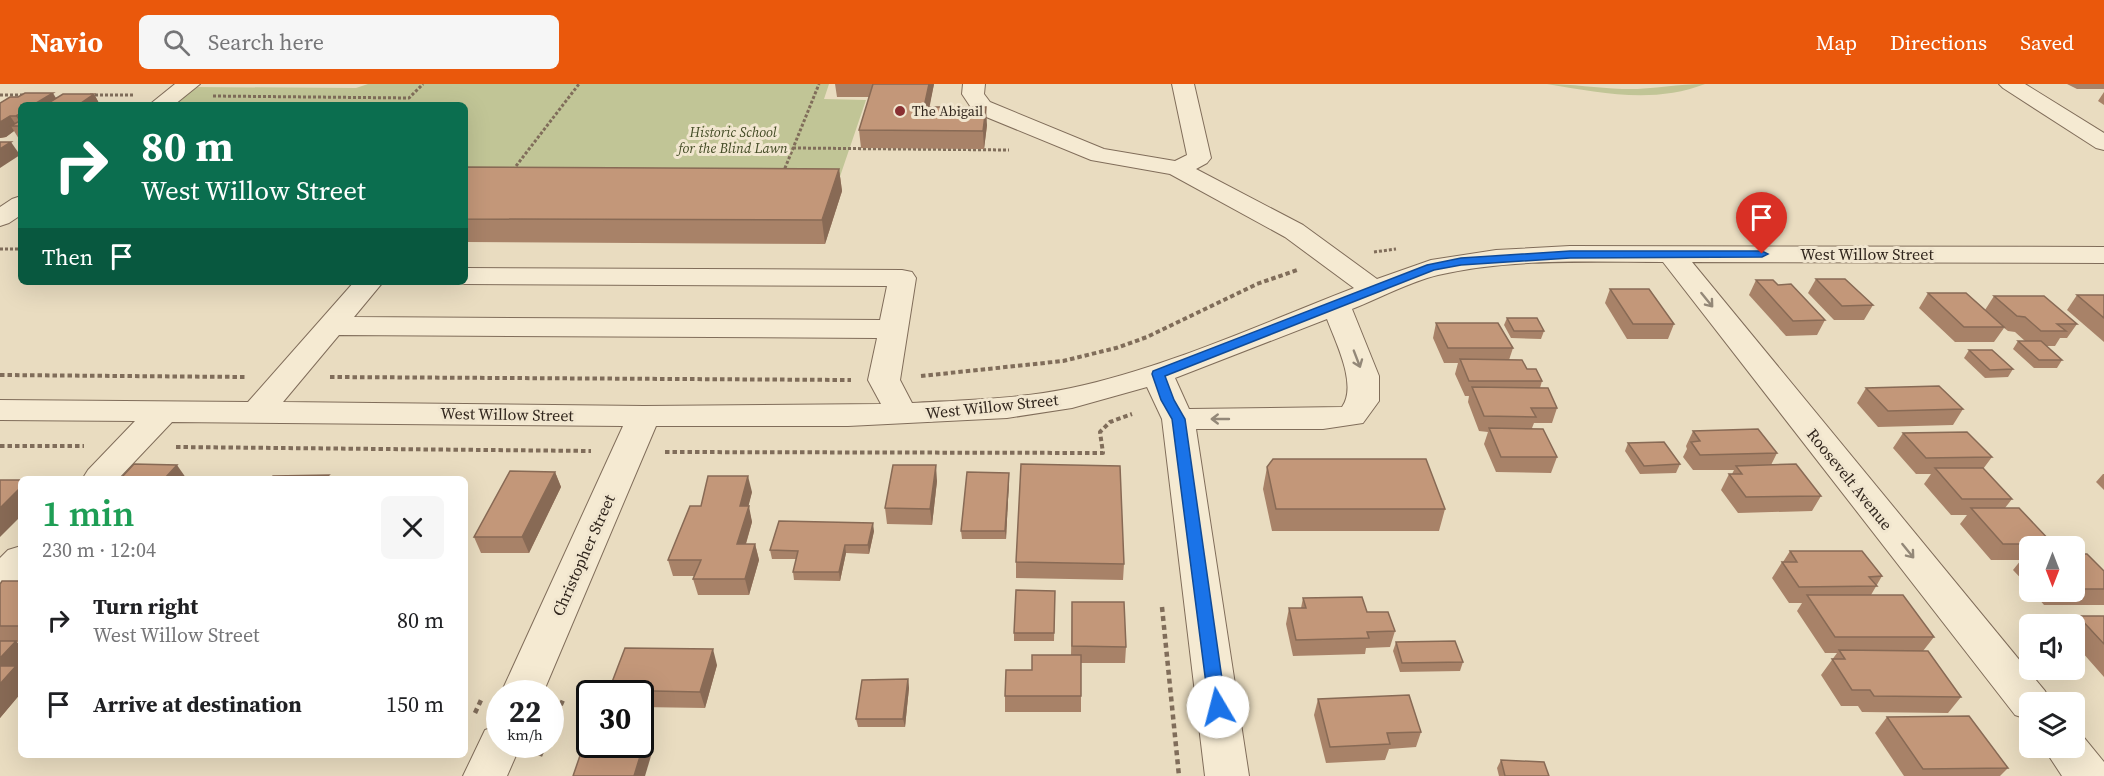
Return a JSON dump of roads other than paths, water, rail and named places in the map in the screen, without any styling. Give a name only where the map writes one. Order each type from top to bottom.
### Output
[{"type":"street","points":[[974,84],[973,94],[982,107],[1099,155],[1137,160],[1178,170],[1294,231],[1373,289]]},
{"type":"street","points":[[1178,170],[1199,158],[1183,84]]},
{"type":"street","points":[[2010,84],[2104,143]]},
{"type":"street","points":[[168,102],[198,90]]},
{"type":"street","points":[[0,218],[18,206]]},
{"type":"street","name":"West Willow Street","points":[[0,410],[644,416],[902,414],[1029,405],[1072,398],[1158,374],[1373,289],[1431,268],[1461,261],[1570,254],[2104,255]]},
{"type":"street","name":"Roosevelt Avenue","points":[[1671,254],[2021,692]]},
{"type":"street","points":[[468,276],[902,278],[884,380],[902,414]]},
{"type":"street","points":[[258,411],[366,285]]},
{"type":"street","points":[[1178,419],[1323,419],[1352,416],[1364,401],[1363,376],[1336,304]]},
{"type":"street","points":[[331,326],[892,329]]},
{"type":"street","points":[[1158,374],[1178,419],[1227,776]]},
{"type":"street","points":[[102,476],[164,411]]},
{"type":"street","name":"Christopher Street","points":[[528,680],[644,416]]},
{"type":"street","points":[[0,582],[18,563]]},
{"type":"street","points":[[485,776],[493,758]]},
{"type":"street","points":[[2074,758],[2088,776]]},
{"type":"place","name":"The Abigail","points":[[900,111]]},
{"type":"park label","name":"Historic School for the Blind Lawn","points":[[733,140]]}]
